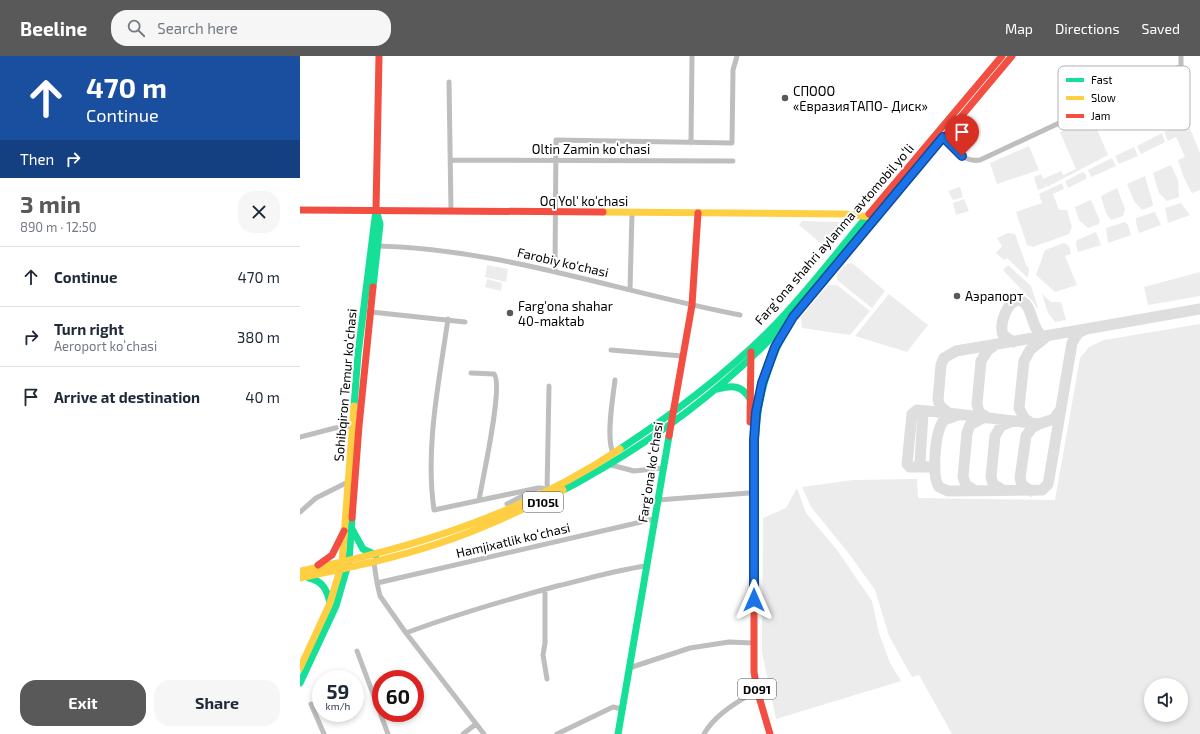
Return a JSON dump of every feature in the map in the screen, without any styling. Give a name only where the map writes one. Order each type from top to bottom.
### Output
[{"type":"main road","name":"Sohibqiron Temur koʻchasi","points":[[346,562],[344,531],[358,354],[376,210],[379,56]]},
{"type":"main road","name":"Fargʻona shahri aylanma avtomobil yoʻli","points":[[300,576],[348,570],[374,564],[488,527],[550,498],[611,465],[670,426],[715,390],[793,317],[871,217],[1002,56]]},
{"type":"main road","name":"Fargʻona shahri aylanma avtomobil yoʻli","points":[[300,576],[311,569],[376,555],[419,543],[486,520],[547,492],[587,471],[672,413],[716,378],[786,313],[943,137],[1012,56]]},
{"type":"main road","name":"Oq Yol' ko'chasi","points":[[300,210],[698,213],[871,217]]},
{"type":"main road","name":"Sohibqiron Temur koʻchasi","points":[[346,562],[352,529],[359,426],[380,224],[376,210]]},
{"type":"main road","name":"Fargʻona koʻchasi","points":[[618,734],[672,413],[692,305],[698,213]]},
{"type":"main road","name":"D091","points":[[753,643],[756,412],[762,383],[775,347],[793,317]]},
{"type":"main road","name":"D091","points":[[750,348],[752,356],[750,399],[749,602],[757,690],[770,734]]},
{"type":"main road","points":[[715,390],[736,385],[747,392],[750,399]]},
{"type":"main road","points":[[352,529],[363,549],[376,555]]},
{"type":"main road","points":[[311,569],[332,555],[344,531]]},
{"type":"main road","points":[[300,683],[336,606],[348,570],[346,562]]},
{"type":"main road","points":[[300,668],[330,603],[340,571],[346,562]]},
{"type":"main road","points":[[300,576],[316,579],[324,584],[330,603]]},
{"type":"street","points":[[691,143],[692,56]]},
{"type":"street","points":[[555,271],[556,140],[732,143],[733,70],[737,56]]},
{"type":"street","points":[[449,82],[451,212]]},
{"type":"street","points":[[943,137],[962,156],[969,160],[980,160],[1058,124]]},
{"type":"street","name":"Oltin Zamin koʻchasi","points":[[450,160],[733,161]]},
{"type":"street","points":[[630,290],[632,213]]},
{"type":"street","name":"Farobiy ko'chasi","points":[[378,246],[427,248],[555,271],[692,305],[740,315]]},
{"type":"street","points":[[371,312],[465,322]]},
{"type":"street","points":[[448,319],[433,438],[430,482],[434,510],[538,488],[542,488],[547,492]]},
{"type":"street","points":[[612,350],[682,356]]},
{"type":"street","points":[[471,374],[494,374],[497,378],[496,406],[479,500]]},
{"type":"street","points":[[614,380],[611,450],[614,454]]},
{"type":"street","points":[[547,492],[549,386]]},
{"type":"street","points":[[300,437],[335,428],[352,426]]},
{"type":"street","points":[[611,465],[634,471],[663,468]]},
{"type":"street","points":[[300,512],[316,498],[348,482]]},
{"type":"street","points":[[507,504],[538,488]]},
{"type":"street","points":[[658,500],[749,493]]},
{"type":"street","name":"Hamjixatlik koʻchasi","points":[[377,583],[654,519]]},
{"type":"street","points":[[374,564],[380,596],[406,633],[484,734]]},
{"type":"street","points":[[406,633],[479,607],[624,569],[646,566]]},
{"type":"street","points":[[545,590],[545,643],[543,655],[547,678]]},
{"type":"street","points":[[629,668],[690,648],[729,642],[753,643]]},
{"type":"street","points":[[357,651],[388,734]]},
{"type":"street","points":[[704,734],[707,728],[721,714],[757,690]]},
{"type":"street","points":[[557,734],[613,707],[622,709]]},
{"type":"street","points":[[319,722],[324,734]]},
{"type":"street","points":[[463,734],[476,724]]},
{"type":"shaded area","points":[[1190,128],[1200,153],[1200,190],[1192,193],[1184,178],[1178,160],[1185,157],[1176,137],[1168,141],[1164,132],[1168,130],[1190,130]]},
{"type":"shaded area","points":[[1065,130],[1097,130],[1108,155],[1047,187],[1045,183],[1046,187],[1038,190],[1034,177],[1041,174],[1043,179],[1061,171],[1063,175],[1076,169],[1060,132]]},
{"type":"shaded area","points":[[1162,133],[1165,142],[1141,154],[1137,146]]},
{"type":"shaded area","points":[[1029,146],[1039,170],[997,184],[990,163]]},
{"type":"shaded area","points":[[1134,147],[1138,156],[1119,164],[1115,156]]},
{"type":"shaded area","points":[[1112,158],[1116,166],[1091,177],[1088,170]]},
{"type":"shaded area","points":[[1171,165],[1178,180],[1179,197],[1167,201],[1159,193],[1153,173]]},
{"type":"shaded area","points":[[1083,172],[1086,175],[1086,179],[1068,188],[1065,181]]},
{"type":"shaded area","points":[[1145,176],[1153,204],[1152,206],[1142,210],[1134,201],[1127,184]]},
{"type":"shaded area","points":[[1062,183],[1064,189],[1053,194],[1059,210],[1067,210],[1072,227],[1069,234],[1033,247],[1027,245],[1016,212],[1042,203],[1039,194]]},
{"type":"shaded area","points":[[960,187],[963,197],[953,200],[948,191]]},
{"type":"shaded area","points":[[1117,188],[1125,209],[1123,216],[1111,220],[1106,213],[1101,196]]},
{"type":"shaded area","points":[[964,199],[969,211],[956,215],[953,203]]},
{"type":"shaded area","points":[[1091,200],[1100,221],[1099,224],[1088,228],[1079,220],[1075,207]]},
{"type":"shaded area","points":[[1181,203],[1190,215],[1168,223],[1165,208]]},
{"type":"shaded area","points":[[1155,212],[1161,225],[1139,233],[1136,218]]},
{"type":"shaded area","points":[[802,221],[840,222],[843,223],[844,230],[828,249],[799,225]]},
{"type":"shaded area","points":[[1125,222],[1128,225],[1131,235],[1108,243],[1106,228]]},
{"type":"shaded area","points":[[1096,232],[1101,245],[1078,252],[1076,245],[1077,240]]},
{"type":"shaded area","points":[[1008,233],[1015,234],[1026,265],[1029,268],[1028,278],[1007,258],[1004,260],[996,253],[1002,246],[997,238]]},
{"type":"shaded area","points":[[1064,243],[1069,246],[1071,254],[1065,256],[1077,285],[1055,292],[1036,275],[1045,250]]},
{"type":"shaded area","points":[[852,263],[885,291],[872,308],[837,280],[837,274],[847,264]]},
{"type":"shaded area","points":[[487,265],[508,269],[506,282],[485,277]]},
{"type":"shaded area","points":[[1008,265],[1031,286],[1038,308],[1036,308],[1035,304],[1003,270]]},
{"type":"shaded area","points":[[1200,272],[1200,296],[1148,305],[1144,287]]},
{"type":"shaded area","points":[[487,279],[502,283],[501,291],[485,287]]},
{"type":"shaded area","points":[[828,285],[837,285],[870,311],[850,335],[802,328],[801,317]]},
{"type":"shaded area","points":[[889,294],[928,325],[907,352],[855,336]]},
{"type":"shaded area","points":[[1042,294],[1051,302],[1061,302],[1066,320],[1055,322],[1048,313]]},
{"type":"shaded area","points":[[1200,324],[1200,734],[952,734],[919,675],[912,677],[889,636],[875,590],[850,555],[811,507],[802,487],[853,480],[917,479],[918,498],[1055,500],[1080,358],[1089,347],[1104,340]]},
{"type":"shaded area","points":[[797,488],[806,513],[837,550],[872,601],[879,633],[890,663],[901,681],[776,719],[762,652],[763,518],[786,508]]},
{"type":"taxiway","points":[[1013,342],[1003,335],[1002,325],[1008,308],[1015,301],[1020,300],[1028,307],[1036,328],[1043,337]]},
{"type":"taxiway","points":[[1086,329],[1200,309]]},
{"type":"taxiway","points":[[958,415],[944,420],[938,433],[935,453],[935,473],[939,487],[948,491],[1042,490],[1048,484],[1049,479],[1072,343],[1078,333],[1086,329],[956,351],[944,358],[941,365],[938,400],[940,406],[948,413],[1039,424],[1054,419],[1061,409]]},
{"type":"taxiway","points":[[1031,423],[1024,418],[1019,408],[1024,361],[1030,350],[1046,337]]},
{"type":"taxiway","points":[[988,418],[979,412],[977,404],[981,361],[988,350],[994,346]]},
{"type":"taxiway","points":[[935,465],[931,467],[910,467],[907,464],[912,414],[917,410],[948,413]]},
{"type":"taxiway","points":[[923,467],[920,462],[923,414],[926,411]]},
{"type":"taxiway","points":[[974,490],[966,485],[963,477],[967,433],[970,425],[983,418]]},
{"type":"taxiway","points":[[1003,490],[993,484],[991,477],[995,436],[1001,426],[1013,421]]},
{"type":"taxiway","points":[[1031,491],[1022,485],[1020,478],[1026,436],[1032,428],[1039,424]]},
{"type":"traffic: fast","points":[[354,406],[358,354],[376,210],[380,224],[373,287]]},
{"type":"traffic: fast","points":[[620,449],[698,393],[753,347],[796,302],[869,214]]},
{"type":"traffic: fast","points":[[563,490],[632,451],[713,391],[763,346],[809,298]]},
{"type":"traffic: fast","points":[[754,485],[755,440],[760,401],[771,362],[790,321]]},
{"type":"traffic: fast","points":[[718,389],[736,387],[744,391],[750,399]]},
{"type":"traffic: fast","points":[[618,734],[669,436]]},
{"type":"traffic: fast","points":[[300,683],[336,606],[349,561],[352,518]]},
{"type":"traffic: fast","points":[[352,529],[363,549],[376,555]]},
{"type":"traffic: fast","points":[[309,578],[318,581],[324,587],[330,603]]},
{"type":"traffic: slow","points":[[603,212],[845,214],[871,217]]},
{"type":"traffic: slow","points":[[300,668],[330,603],[342,563],[354,406]]},
{"type":"traffic: slow","points":[[300,571],[384,551],[466,526],[545,492],[583,472],[620,449]]},
{"type":"traffic: slow","points":[[300,578],[386,559],[437,544],[485,526],[563,490]]},
{"type":"traffic: jam","points":[[376,210],[379,56]]},
{"type":"traffic: jam","points":[[869,214],[1002,56]]},
{"type":"traffic: jam","points":[[809,298],[1012,56]]},
{"type":"traffic: jam","points":[[300,210],[603,212]]},
{"type":"traffic: jam","points":[[669,436],[692,305],[698,213]]},
{"type":"traffic: jam","points":[[352,518],[359,426],[373,287]]},
{"type":"traffic: jam","points":[[750,422],[751,352]]},
{"type":"traffic: jam","points":[[754,485],[754,672],[757,690],[770,734]]},
{"type":"traffic: jam","points":[[318,565],[332,555],[344,531]]},
{"type":"place","name":"СПООО «ЕвразияТАПО- Диск»","points":[[785,98]]},
{"type":"place","name":"Аэрапорт","points":[[957,296]]},
{"type":"place","name":"Farg'ona shahar 40-maktab","points":[[510,313]]},
{"type":"route","points":[[754,600],[754,440],[756,412],[762,383],[775,347],[793,317],[943,137],[962,156]]}]
